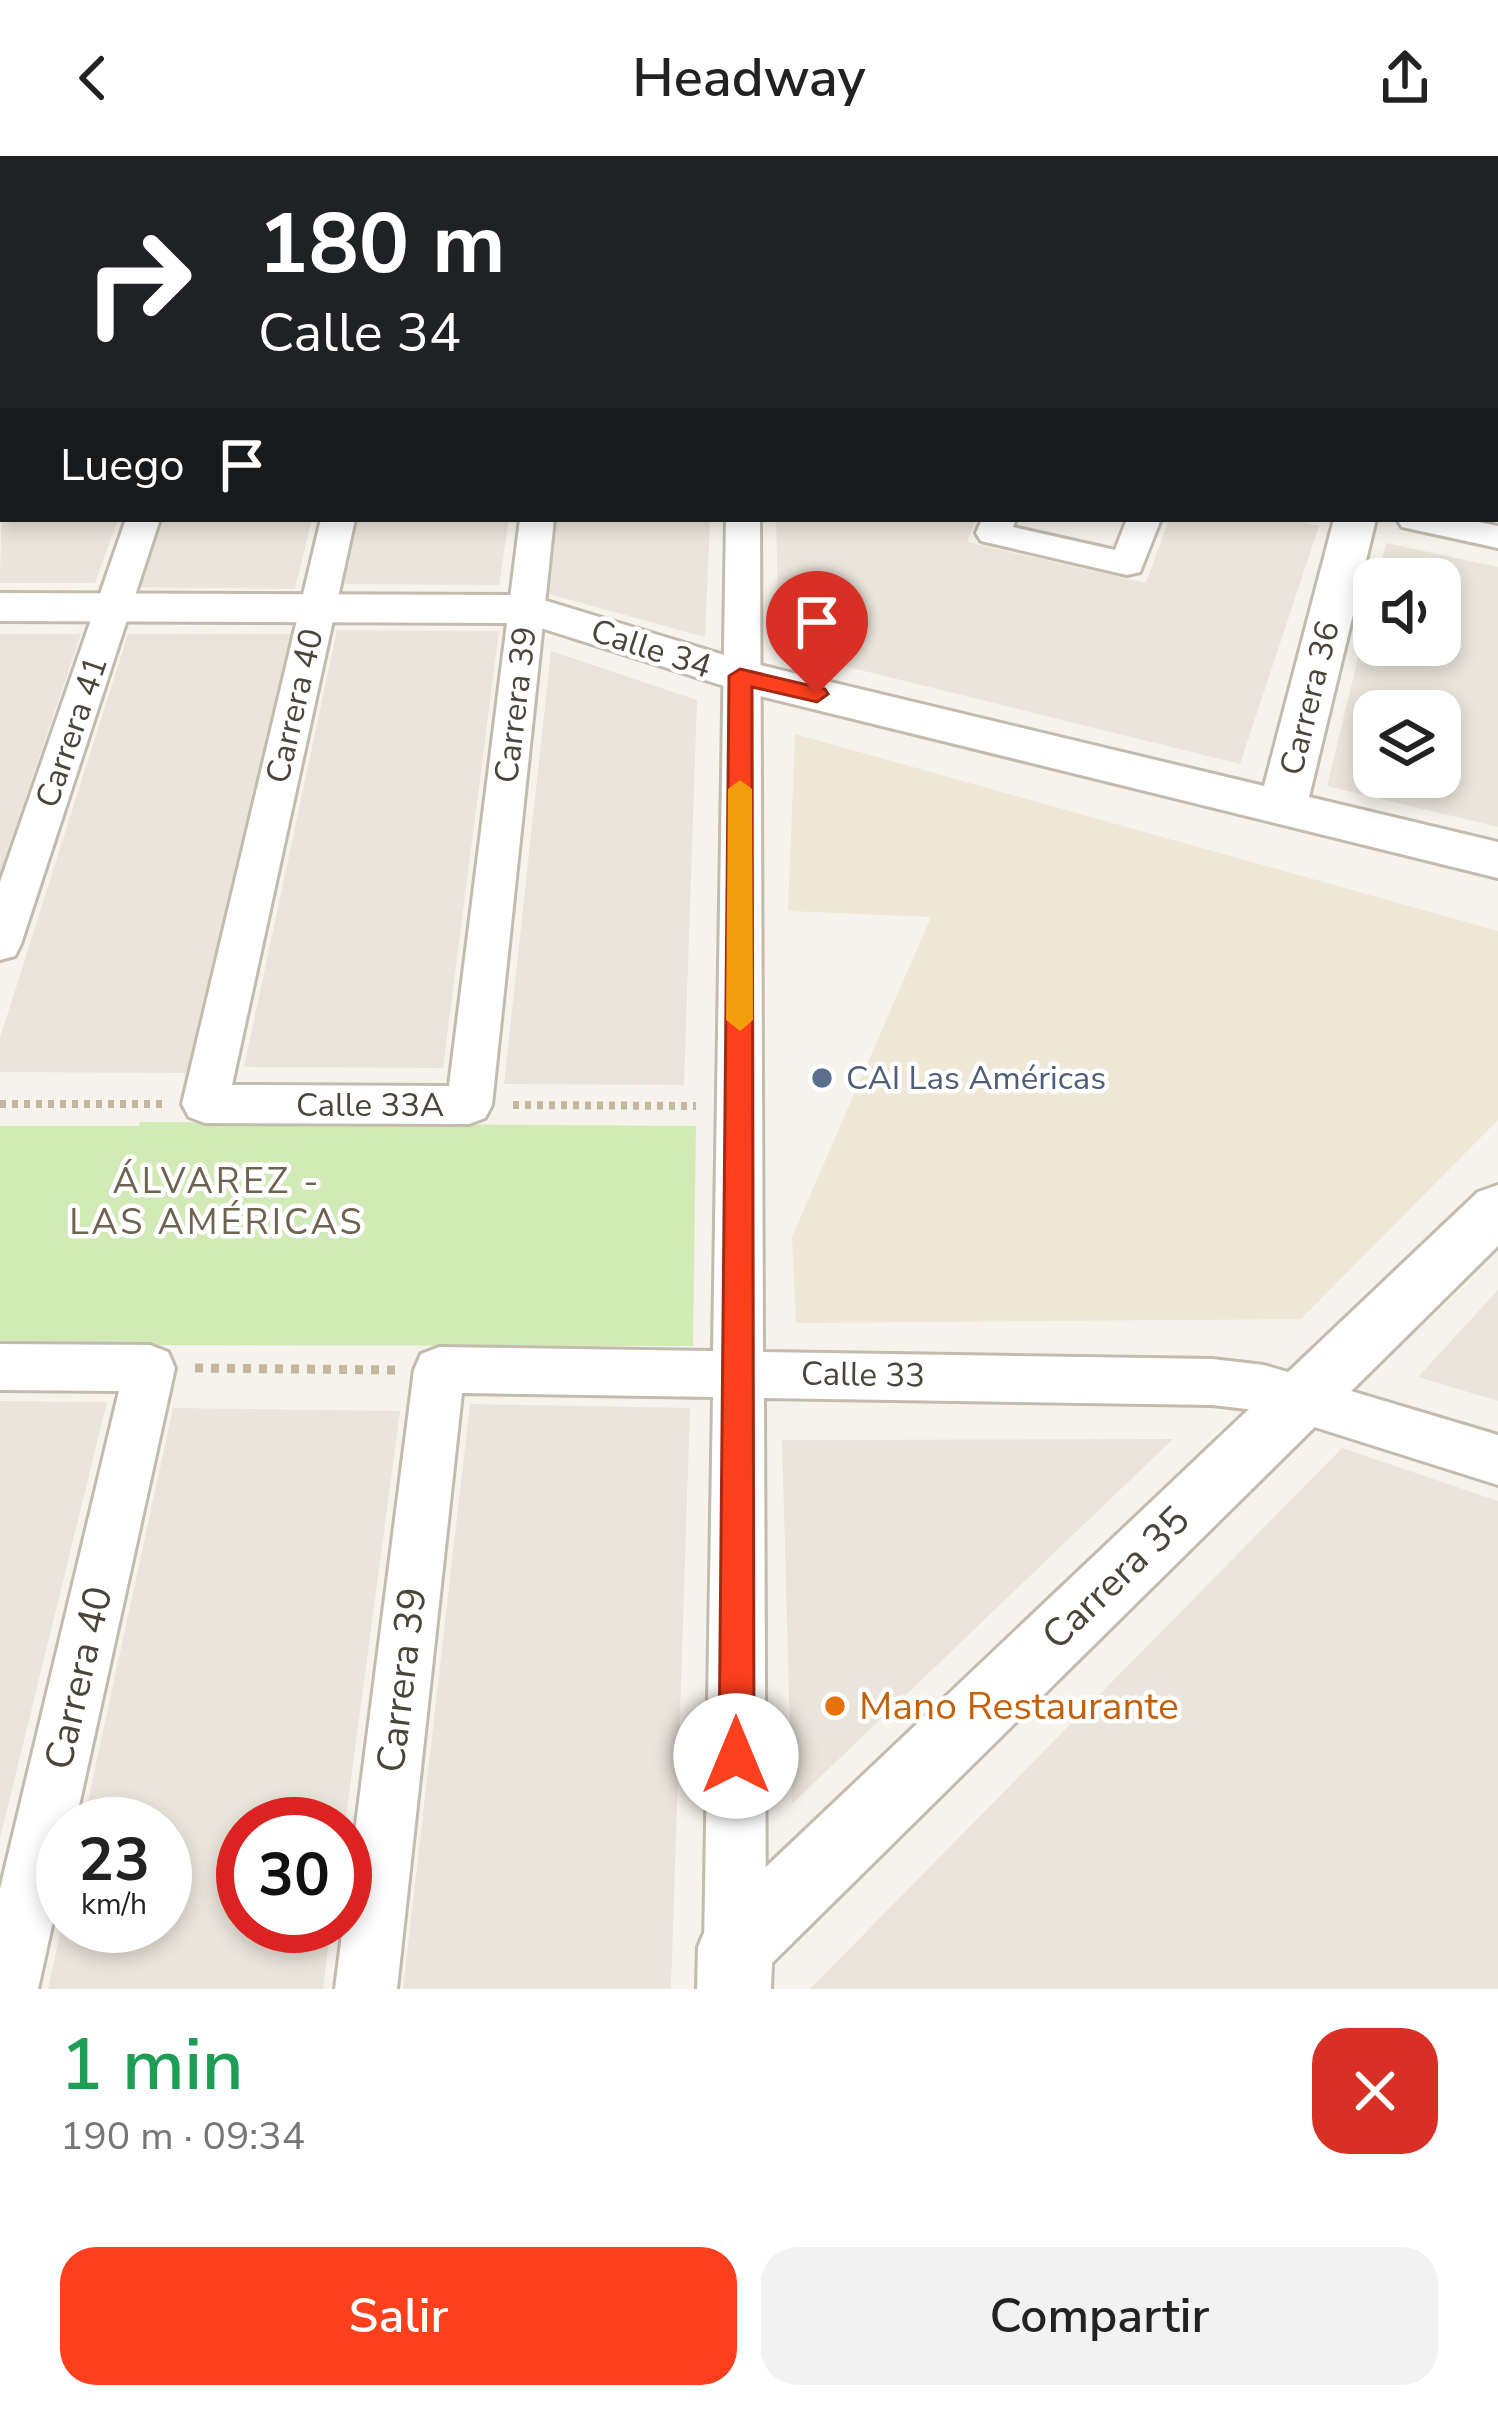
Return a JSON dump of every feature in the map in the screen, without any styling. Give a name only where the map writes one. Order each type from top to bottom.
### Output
[{"type":"street","name":"Carrera 41","points":[[0,944],[142,522]]},
{"type":"street","name":"Carrera 40","points":[[205,1104],[337,522]]},
{"type":"street","name":"Carrera 39","points":[[469,1105],[537,522]]},
{"type":"street","points":[[735,1968],[742,522]]},
{"type":"street","points":[[996,526],[1127,565],[1143,522]]},
{"type":"street","name":"Carrera 36","points":[[1282,807],[1354,522]]},
{"type":"street","points":[[1428,522],[1498,537]]},
{"type":"street","name":"Calle 34","points":[[0,607],[527,609],[740,676],[1498,860]]},
{"type":"street","name":"Calle 33A","points":[[205,1104],[469,1105]]},
{"type":"street","name":"Carrera 35","points":[[735,1968],[1301,1399],[1498,1209]]},
{"type":"street","points":[[0,1367],[150,1368]]},
{"type":"street","name":"Carrera 40","points":[[7,1989],[150,1368]]},
{"type":"street","name":"Carrera 39","points":[[366,1989],[439,1370]]},
{"type":"street","name":"Calle 33","points":[[439,1370],[1212,1382],[1264,1388],[1498,1460]]},
{"type":"path","points":[[0,1104],[205,1104]]},
{"type":"path","name":"Calle 33A","points":[[469,1105],[740,1106]]},
{"type":"path","points":[[150,1368],[439,1370]]},
{"type":"shaded area","points":[[1,522],[117,522],[95,583],[0,583]]},
{"type":"shaded area","points":[[161,522],[311,522],[295,589],[139,587]]},
{"type":"shaded area","points":[[350,522],[509,522],[499,585],[336,584]]},
{"type":"shaded area","points":[[556,522],[710,522],[705,637],[548,594]]},
{"type":"shaded area","points":[[776,522],[975,522],[967,542],[1146,583],[1168,522],[1319,526],[1240,764],[779,650]]},
{"type":"shaded area","points":[[1386,543],[1456,558],[1382,558]]},
{"type":"shaded area","points":[[1461,559],[1498,567],[1498,827],[1377,798],[1461,798],[1461,690],[1353,690],[1353,792],[1327,786],[1356,666],[1461,666]]},
{"type":"shaded area","points":[[337,630],[499,631],[443,1068],[244,1067]]},
{"type":"shaded area","points":[[0,634],[81,634],[0,873]]},
{"type":"shaded area","points":[[128,634],[291,634],[188,1073],[0,1072],[0,1038]]},
{"type":"shaded area","points":[[551,651],[697,700],[684,1085],[504,1084]]},
{"type":"shaded area","points":[[795,734],[1498,931],[1498,1120],[1301,1319],[796,1323],[792,1237],[931,917],[788,911]]},
{"type":"shaded area","points":[[1498,1290],[1498,1401],[1418,1377]]},
{"type":"shaded area","points":[[0,1401],[107,1402],[0,1838]]},
{"type":"shaded area","points":[[470,1404],[690,1408],[671,1989],[403,1989]]},
{"type":"shaded area","points":[[173,1408],[400,1411],[349,1797],[216,1797],[216,1953],[328,1953],[323,1989],[48,1989],[56,1953],[192,1953],[192,1797],[89,1797]]},
{"type":"shaded area","points":[[1173,1439],[792,1804],[782,1440]]},
{"type":"shaded area","points":[[1342,1448],[1498,1501],[1498,1989],[810,1989]]},
{"type":"green space","points":[[140,1122],[696,1126],[693,1346],[0,1345],[0,1126],[139,1126]]},
{"type":"slow traffic","points":[[740,789],[740,1020]]},
{"type":"place","name":"CAI Las Américas","points":[[822,1078]]},
{"type":"place","name":"Mano Restaurante","points":[[835,1706]]},
{"type":"district","name":"ÁLVAREZ - LAS AMÉRICAS","points":[[217,1202]]},
{"type":"route","points":[[736,1756],[740,676],[817,694]]}]
